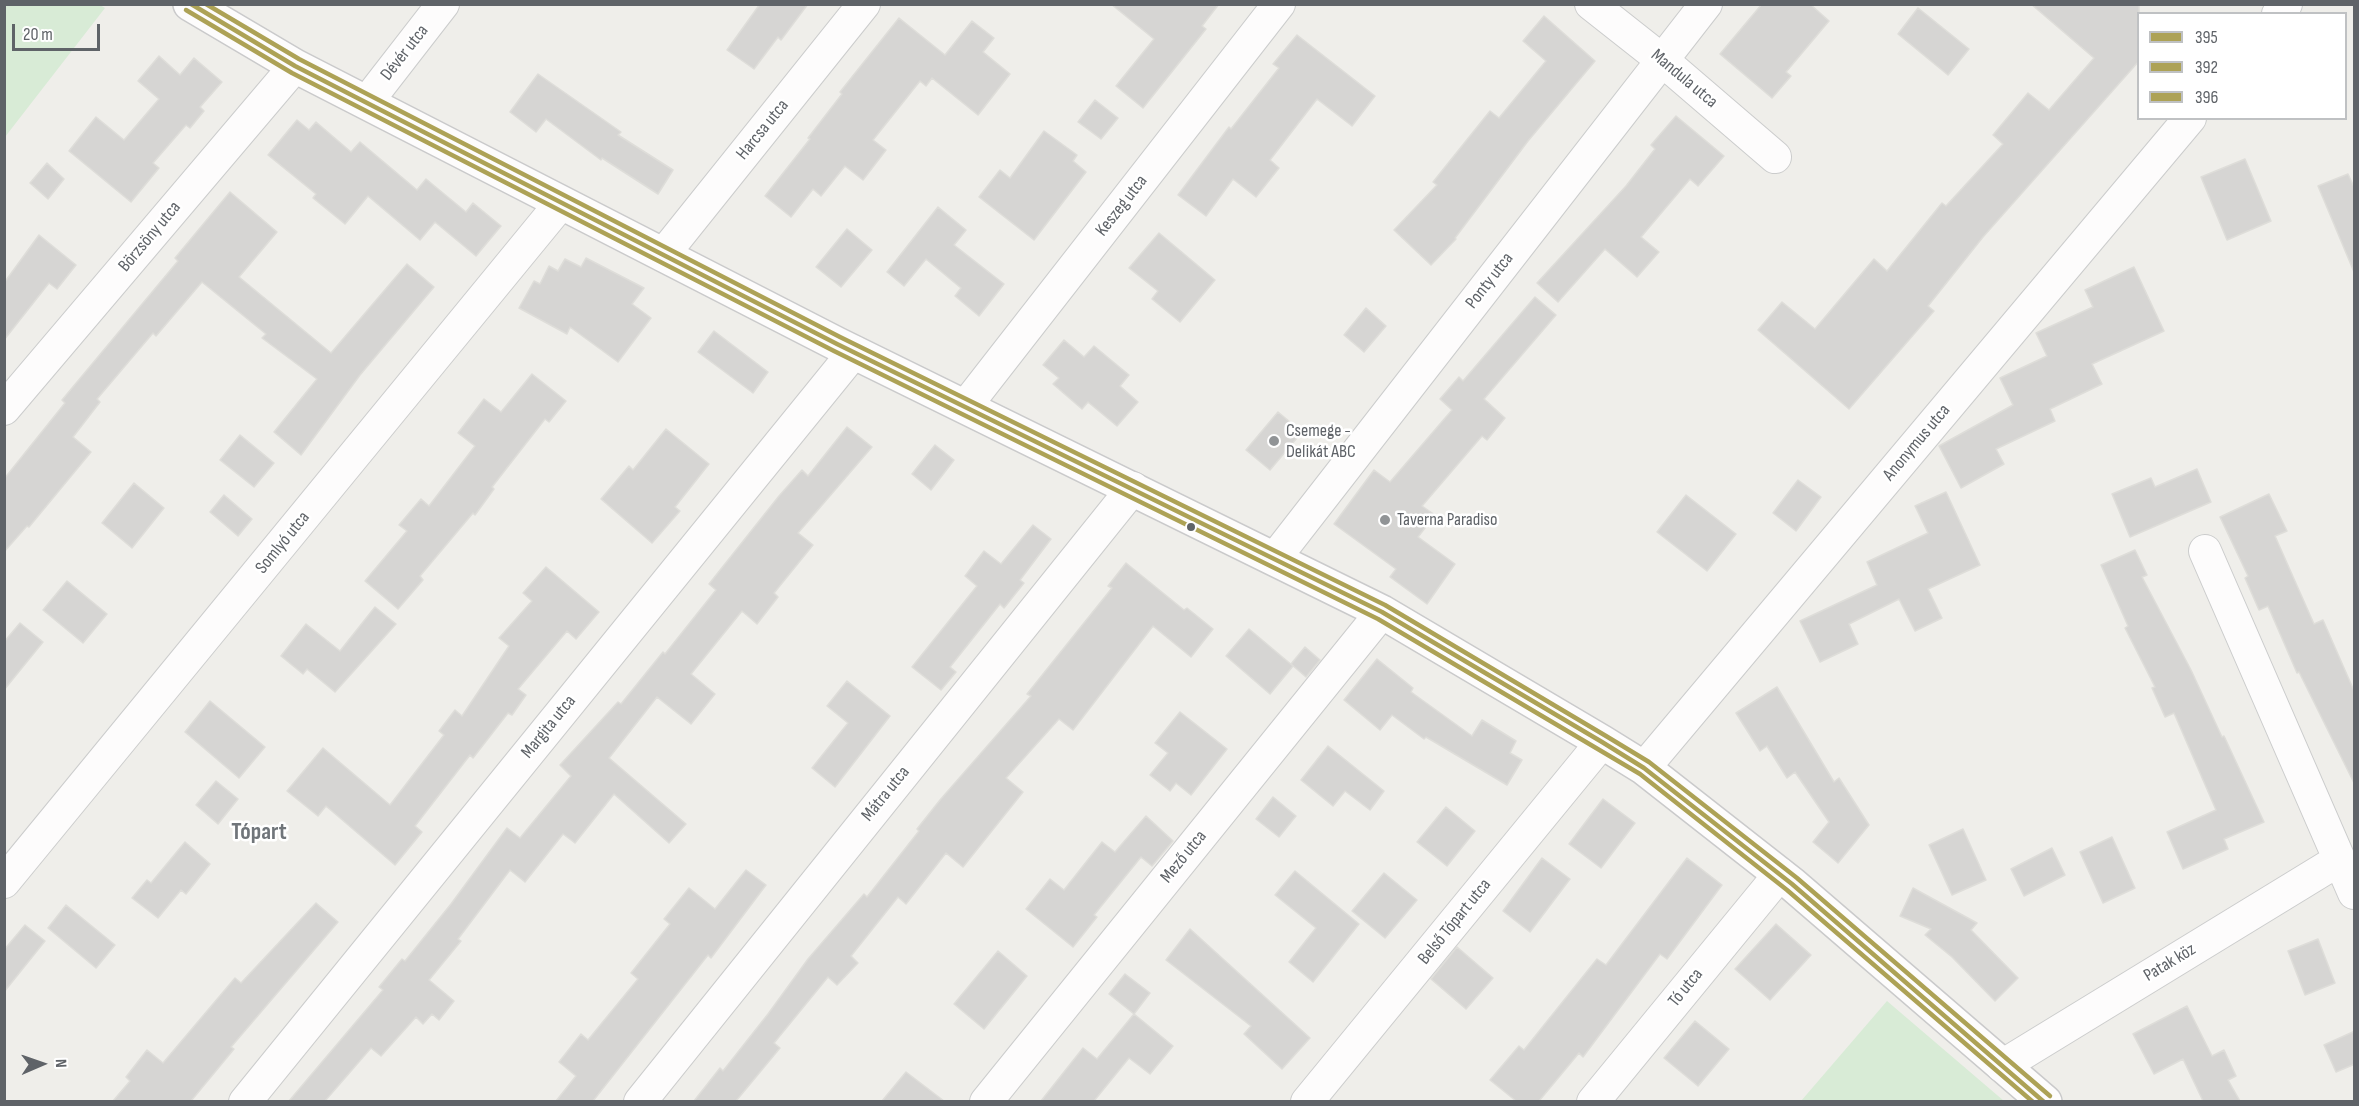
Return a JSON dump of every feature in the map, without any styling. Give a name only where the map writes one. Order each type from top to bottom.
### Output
[{"type":"street","points":[[190,4],[295,66],[561,203],[964,407],[1382,612],[1602,742],[1644,768],[1780,874],[1897,971],[2002,1066],[2045,1101]]},
{"type":"street","name":"Dévér utca","points":[[367,102],[443,4]]},
{"type":"street","name":"Harcsa utca","points":[[663,255],[864,4]]},
{"type":"street","name":"Keszeg utca","points":[[964,407],[1279,4]]},
{"type":"street","name":"Mandula utca","points":[[1591,4],[1662,60],[1775,157]]},
{"type":"street","name":"Ponty utca","points":[[1275,558],[1706,4]]},
{"type":"street","name":"Börzsöny utca","points":[[4,409],[295,66]]},
{"type":"street","name":"Anonymus utca","points":[[1644,768],[2188,120]]},
{"type":"street","name":"Somlyó utca","points":[[4,882],[561,203]]},
{"type":"street","name":"Margita utca","points":[[245,1101],[854,352]]},
{"type":"street","name":"Mátra utca","points":[[640,1101],[1133,488]]},
{"type":"street","points":[[2205,551],[2338,860],[2355,893]]},
{"type":"street","name":"Mező utca","points":[[986,1101],[1382,612]]},
{"type":"street","name":"Belső Tópart utca","points":[[1307,1101],[1602,742]]},
{"type":"street","name":"Patak köz","points":[[2002,1066],[2338,860]]},
{"type":"street","name":"Tó utca","points":[[1593,1101],[1780,874]]},
{"type":"green space","points":[[5,5],[100,5],[105,8],[5,137]]},
{"type":"green space","points":[[1887,1001],[2004,1101],[1801,1101]]},
{"type":"building","points":[[760,4],[808,4],[781,40],[778,37],[754,69],[727,50]]},
{"type":"building","points":[[1111,4],[1219,4],[1202,26],[1206,29],[1143,108],[1116,86],[1154,39]]},
{"type":"building","points":[[1762,4],[1810,4],[1829,21],[1786,72],[1791,76],[1772,98],[1720,54]]},
{"type":"building","points":[[2031,4],[2139,4],[2137,63],[1983,237],[1928,306],[1934,311],[1849,409],[1758,330],[1782,302],[1815,329],[1874,259],[1887,271],[1942,203],[1946,206],[2003,144],[1993,135],[2028,93],[2049,110],[2094,58]]},
{"type":"building","points":[[1918,8],[1969,49],[1948,75],[1898,34]]},
{"type":"building","points":[[1544,16],[1595,61],[1528,141],[1456,239],[1431,265],[1394,230],[1437,185],[1433,182],[1490,111],[1499,118],[1546,61],[1523,41]]},
{"type":"building","points":[[899,18],[945,55],[972,21],[994,38],[983,52],[1010,74],[978,115],[932,78],[926,86],[920,81],[873,140],[886,150],[863,180],[845,166],[821,196],[813,189],[791,217],[765,196],[810,139],[808,138],[842,94],[840,92]]},
{"type":"building","points":[[1297,35],[1375,96],[1352,126],[1317,99],[1270,160],[1279,168],[1256,197],[1233,179],[1206,216],[1178,195],[1229,127],[1231,129],[1279,68],[1273,64]]},
{"type":"building","points":[[159,56],[180,75],[194,58],[222,82],[200,107],[204,111],[190,128],[186,125],[153,163],[159,168],[131,202],[69,151],[96,117],[124,140],[159,99],[138,81]]},
{"type":"building","points":[[538,74],[621,132],[618,135],[673,170],[658,194],[602,158],[601,160],[546,119],[536,132],[510,112]]},
{"type":"building","points":[[1095,100],[1118,118],[1101,139],[1078,122]]},
{"type":"building","points":[[1676,116],[1724,156],[1698,186],[1690,179],[1641,237],[1659,252],[1637,277],[1605,249],[1558,302],[1537,283],[1626,186],[1655,149],[1651,145]]},
{"type":"building","points":[[297,120],[309,130],[316,122],[351,152],[360,142],[417,190],[426,179],[466,212],[473,203],[501,226],[476,256],[435,222],[420,240],[368,196],[345,224],[313,198],[316,194],[268,155]]},
{"type":"building","points":[[1044,131],[1077,155],[1073,161],[1086,172],[1034,240],[979,197],[1000,170],[1010,178]]},
{"type":"building","points":[[2245,159],[2271,221],[2227,240],[2201,177]]},
{"type":"building","points":[[47,163],[64,179],[48,199],[30,183]]},
{"type":"building","points":[[2348,174],[2355,189],[2354,272],[2318,186]]},
{"type":"building","points":[[230,192],[277,232],[239,277],[331,353],[407,264],[434,287],[360,375],[301,455],[274,432],[317,379],[262,338],[266,334],[202,282],[156,336],[153,333],[97,399],[100,402],[73,437],[91,452],[29,527],[27,526],[4,552],[4,479],[65,403],[62,400],[178,261],[175,258]]},
{"type":"building","points":[[938,207],[966,230],[954,245],[1004,284],[979,316],[955,296],[961,288],[926,259],[904,286],[887,272]]},
{"type":"building","points":[[847,229],[872,250],[841,287],[816,267]]},
{"type":"building","points":[[1159,233],[1215,280],[1180,322],[1152,299],[1158,291],[1129,268]]},
{"type":"building","points":[[39,235],[76,265],[57,289],[49,283],[4,340],[4,283]]},
{"type":"building","points":[[586,258],[644,288],[632,304],[651,318],[618,362],[570,327],[567,334],[519,308],[534,281],[540,284],[549,266],[558,271],[565,259],[581,267]]},
{"type":"building","points":[[2134,267],[2164,331],[2092,364],[2102,384],[2050,409],[2055,421],[1996,449],[2004,464],[1961,488],[1939,446],[2013,405],[2000,378],[2047,356],[2036,333],[2093,307],[2085,290]]},
{"type":"building","points":[[1535,297],[1556,315],[1484,399],[1505,418],[1487,440],[1482,436],[1422,506],[1435,515],[1418,537],[1455,564],[1427,604],[1390,577],[1396,569],[1334,524],[1374,470],[1390,482],[1452,410],[1440,399],[1459,377],[1463,381]]},
{"type":"building","points":[[1366,308],[1386,326],[1364,352],[1344,335]]},
{"type":"building","points":[[714,331],[768,372],[753,393],[698,352]]},
{"type":"building","points":[[1064,340],[1084,357],[1094,346],[1129,375],[1120,386],[1138,402],[1117,426],[1088,402],[1082,409],[1053,384],[1059,378],[1043,365]]},
{"type":"building","points":[[532,374],[566,401],[549,422],[545,419],[492,487],[494,489],[475,515],[473,513],[420,576],[423,580],[398,609],[365,581],[407,531],[399,525],[421,499],[429,506],[475,446],[458,433],[484,399],[501,412]]},
{"type":"building","name":"Csemege - Delikát ABC","points":[[1278,412],[1302,432],[1270,470],[1246,450]]},
{"type":"building","points":[[847,427],[872,447],[798,533],[813,545],[774,593],[778,597],[757,624],[742,611],[691,674],[715,694],[691,724],[657,697],[609,758],[686,824],[669,843],[614,794],[575,843],[563,834],[525,882],[510,870],[458,939],[461,941],[429,980],[454,1001],[439,1020],[432,1014],[423,1024],[416,1017],[381,1056],[371,1048],[325,1101],[289,1101],[383,990],[379,987],[402,959],[405,961],[451,904],[507,828],[520,838],[571,776],[560,765],[618,702],[621,704],[663,652],[665,654],[716,590],[709,584],[779,496],[802,470],[808,476]]},
{"type":"building","points":[[666,429],[709,464],[675,507],[680,511],[652,543],[601,499],[629,466],[633,470]]},
{"type":"building","points":[[240,435],[274,463],[254,487],[220,460]]},
{"type":"building","points":[[935,445],[954,460],[931,490],[912,474]]},
{"type":"building","points":[[2197,469],[2211,502],[2130,537],[2112,494],[2151,478],[2155,487]]},
{"type":"building","points":[[1798,480],[1821,497],[1796,531],[1773,513]]},
{"type":"building","points":[[134,483],[164,508],[132,548],[102,523]]},
{"type":"building","points":[[1946,492],[1980,565],[1928,589],[1942,618],[1915,631],[1899,599],[1849,624],[1858,644],[1820,662],[1800,621],[1877,585],[1867,562],[1928,533],[1915,506]]},
{"type":"building","points":[[2269,494],[2287,531],[2275,536],[2314,624],[2323,620],[2355,693],[2355,785],[2299,672],[2297,673],[2268,606],[2259,610],[2245,578],[2248,576],[2220,517]]},
{"type":"building","points":[[224,495],[252,519],[238,536],[210,512]]},
{"type":"building","points":[[1686,495],[1736,534],[1707,571],[1657,532]]},
{"type":"building","points":[[1033,525],[1051,539],[1020,580],[1024,583],[1004,608],[1000,604],[950,667],[956,672],[941,690],[912,667],[977,586],[965,576],[984,551],[1001,564]]},
{"type":"building","points":[[2135,550],[2147,575],[2142,577],[2191,670],[2222,737],[2224,736],[2264,822],[2224,839],[2228,849],[2183,869],[2167,832],[2216,810],[2174,713],[2165,717],[2152,688],[2155,687],[2125,628],[2128,626],[2101,565]]},
{"type":"building","points":[[1126,563],[1184,610],[1187,608],[1213,629],[1191,657],[1153,626],[1073,730],[1059,719],[1006,778],[1023,792],[963,867],[946,853],[906,904],[898,897],[851,956],[858,963],[837,985],[828,977],[774,1043],[780,1048],[736,1101],[694,1101],[720,1068],[723,1071],[808,959],[864,894],[867,897],[919,831],[917,829],[940,800],[1031,696],[1027,694],[1112,588],[1108,586]]},
{"type":"building","points":[[546,567],[599,612],[576,639],[567,631],[518,689],[526,695],[512,715],[508,713],[473,758],[470,755],[415,826],[422,832],[395,865],[326,806],[318,816],[287,791],[323,748],[390,805],[444,735],[439,731],[455,710],[462,716],[509,646],[499,638],[532,601],[523,593]]},
{"type":"building","points":[[67,581],[107,614],[83,643],[43,610]]},
{"type":"building","points":[[375,607],[396,624],[335,692],[307,669],[303,674],[281,656],[306,624],[340,651]]},
{"type":"building","points":[[20,623],[43,642],[4,690],[4,642]]},
{"type":"building","points":[[1249,629],[1293,666],[1270,694],[1226,656]]},
{"type":"building","points":[[1305,647],[1320,660],[1306,677],[1291,664]]},
{"type":"building","points":[[1377,659],[1413,688],[1411,692],[1472,736],[1482,720],[1516,741],[1510,753],[1522,760],[1507,785],[1426,737],[1424,739],[1392,715],[1380,730],[1344,700]]},
{"type":"building","points":[[847,681],[890,716],[835,787],[812,768],[848,723],[827,706]]},
{"type":"building","points":[[1777,687],[1834,782],[1839,778],[1869,825],[1838,863],[1813,842],[1829,822],[1795,772],[1787,778],[1767,746],[1760,751],[1736,713]]},
{"type":"building","points":[[210,701],[265,747],[239,778],[185,732]]},
{"type":"building","points":[[1180,712],[1227,749],[1191,795],[1176,783],[1170,791],[1150,775],[1168,753],[1155,743]]},
{"type":"building","points":[[1328,746],[1384,791],[1370,810],[1345,791],[1333,806],[1301,780]]},
{"type":"building","points":[[216,781],[238,799],[218,824],[196,805]]},
{"type":"building","points":[[1273,797],[1296,816],[1279,837],[1256,819]]},
{"type":"building","points":[[1603,799],[1635,823],[1601,868],[1569,844]]},
{"type":"building","points":[[1446,807],[1475,831],[1447,866],[1417,842]]},
{"type":"building","points":[[1146,816],[1173,841],[1152,866],[1141,857],[1094,915],[1097,917],[1073,947],[1026,909],[1050,879],[1064,890],[1102,842],[1115,852]]},
{"type":"building","points":[[1963,829],[1986,880],[1952,895],[1929,845]]},
{"type":"building","points":[[2112,837],[2135,888],[2103,903],[2080,852]]},
{"type":"building","points":[[185,842],[210,864],[186,894],[181,890],[158,918],[132,898],[147,880],[151,883]]},
{"type":"building","points":[[2052,848],[2065,875],[2024,896],[2011,869]]},
{"type":"building","points":[[1542,858],[1570,879],[1530,932],[1503,911]]},
{"type":"building","points":[[1687,858],[1722,885],[1667,959],[1660,954],[1583,1057],[1579,1053],[1539,1101],[1516,1101],[1490,1080],[1519,1046],[1524,1050],[1597,959],[1606,965]]},
{"type":"building","points":[[746,870],[766,885],[711,958],[708,955],[593,1101],[556,1101],[576,1076],[559,1062],[581,1034],[588,1040],[638,979],[631,973],[670,924],[664,919],[689,888],[715,909]]},
{"type":"building","points":[[1295,871],[1359,924],[1313,982],[1289,962],[1316,928],[1275,895]]},
{"type":"building","points":[[1384,873],[1417,900],[1385,938],[1352,911]]},
{"type":"building","points":[[1913,888],[1977,923],[1971,930],[2018,978],[1995,1001],[1952,957],[1925,935],[1931,929],[1900,916]]},
{"type":"building","points":[[316,903],[338,922],[231,1047],[234,1049],[191,1101],[113,1101],[130,1081],[126,1077],[147,1050],[163,1063],[235,978],[241,983]]},
{"type":"building","points":[[66,905],[115,945],[96,968],[48,928]]},
{"type":"building","points":[[1776,924],[1811,955],[1770,1000],[1735,969]]},
{"type":"building","points":[[25,925],[45,941],[4,992],[4,950]]},
{"type":"building","points":[[1190,929],[1310,1038],[1282,1069],[1244,1034],[1251,1026],[1166,960]]},
{"type":"building","points":[[2318,939],[2335,983],[2305,995],[2288,951]]},
{"type":"building","points":[[1457,947],[1493,978],[1466,1009],[1431,979]]},
{"type":"building","points":[[998,951],[1027,976],[984,1029],[954,1004]]},
{"type":"building","points":[[1125,974],[1150,993],[1134,1014],[1109,994]]},
{"type":"building","points":[[2187,1006],[2212,1056],[2224,1050],[2236,1076],[2228,1080],[2240,1101],[2203,1101],[2183,1059],[2154,1074],[2133,1034]]},
{"type":"building","points":[[1134,1014],[1173,1046],[1150,1074],[1129,1058],[1094,1101],[1041,1101],[1083,1048],[1097,1059]]},
{"type":"building","points":[[1695,1021],[1729,1049],[1698,1086],[1664,1058]]},
{"type":"building","points":[[2355,1031],[2355,1064],[2336,1072],[2324,1045]]},
{"type":"building","points":[[906,1072],[944,1101],[882,1101]]},
{"type":"transit line","name":"395","points":[[191,4],[295,66],[837,344],[1382,612],[1602,742],[1644,768],[1792,884],[2044,1102]]},
{"type":"transit line","name":"396","points":[[206,4],[299,59],[840,337],[1385,605],[1649,762],[1797,878],[2050,1096]]},
{"type":"transit line","name":"392","points":[[186,10],[292,73],[834,351],[1378,619],[1640,774],[1787,890],[2033,1102]]},
{"type":"place","name":"Csemege - Delikát ABC","points":[[1274,441]]},
{"type":"place","name":"Taverna Paradiso","points":[[1385,520]]},
{"type":"district","name":"Tópart","points":[[259,833]]}]
